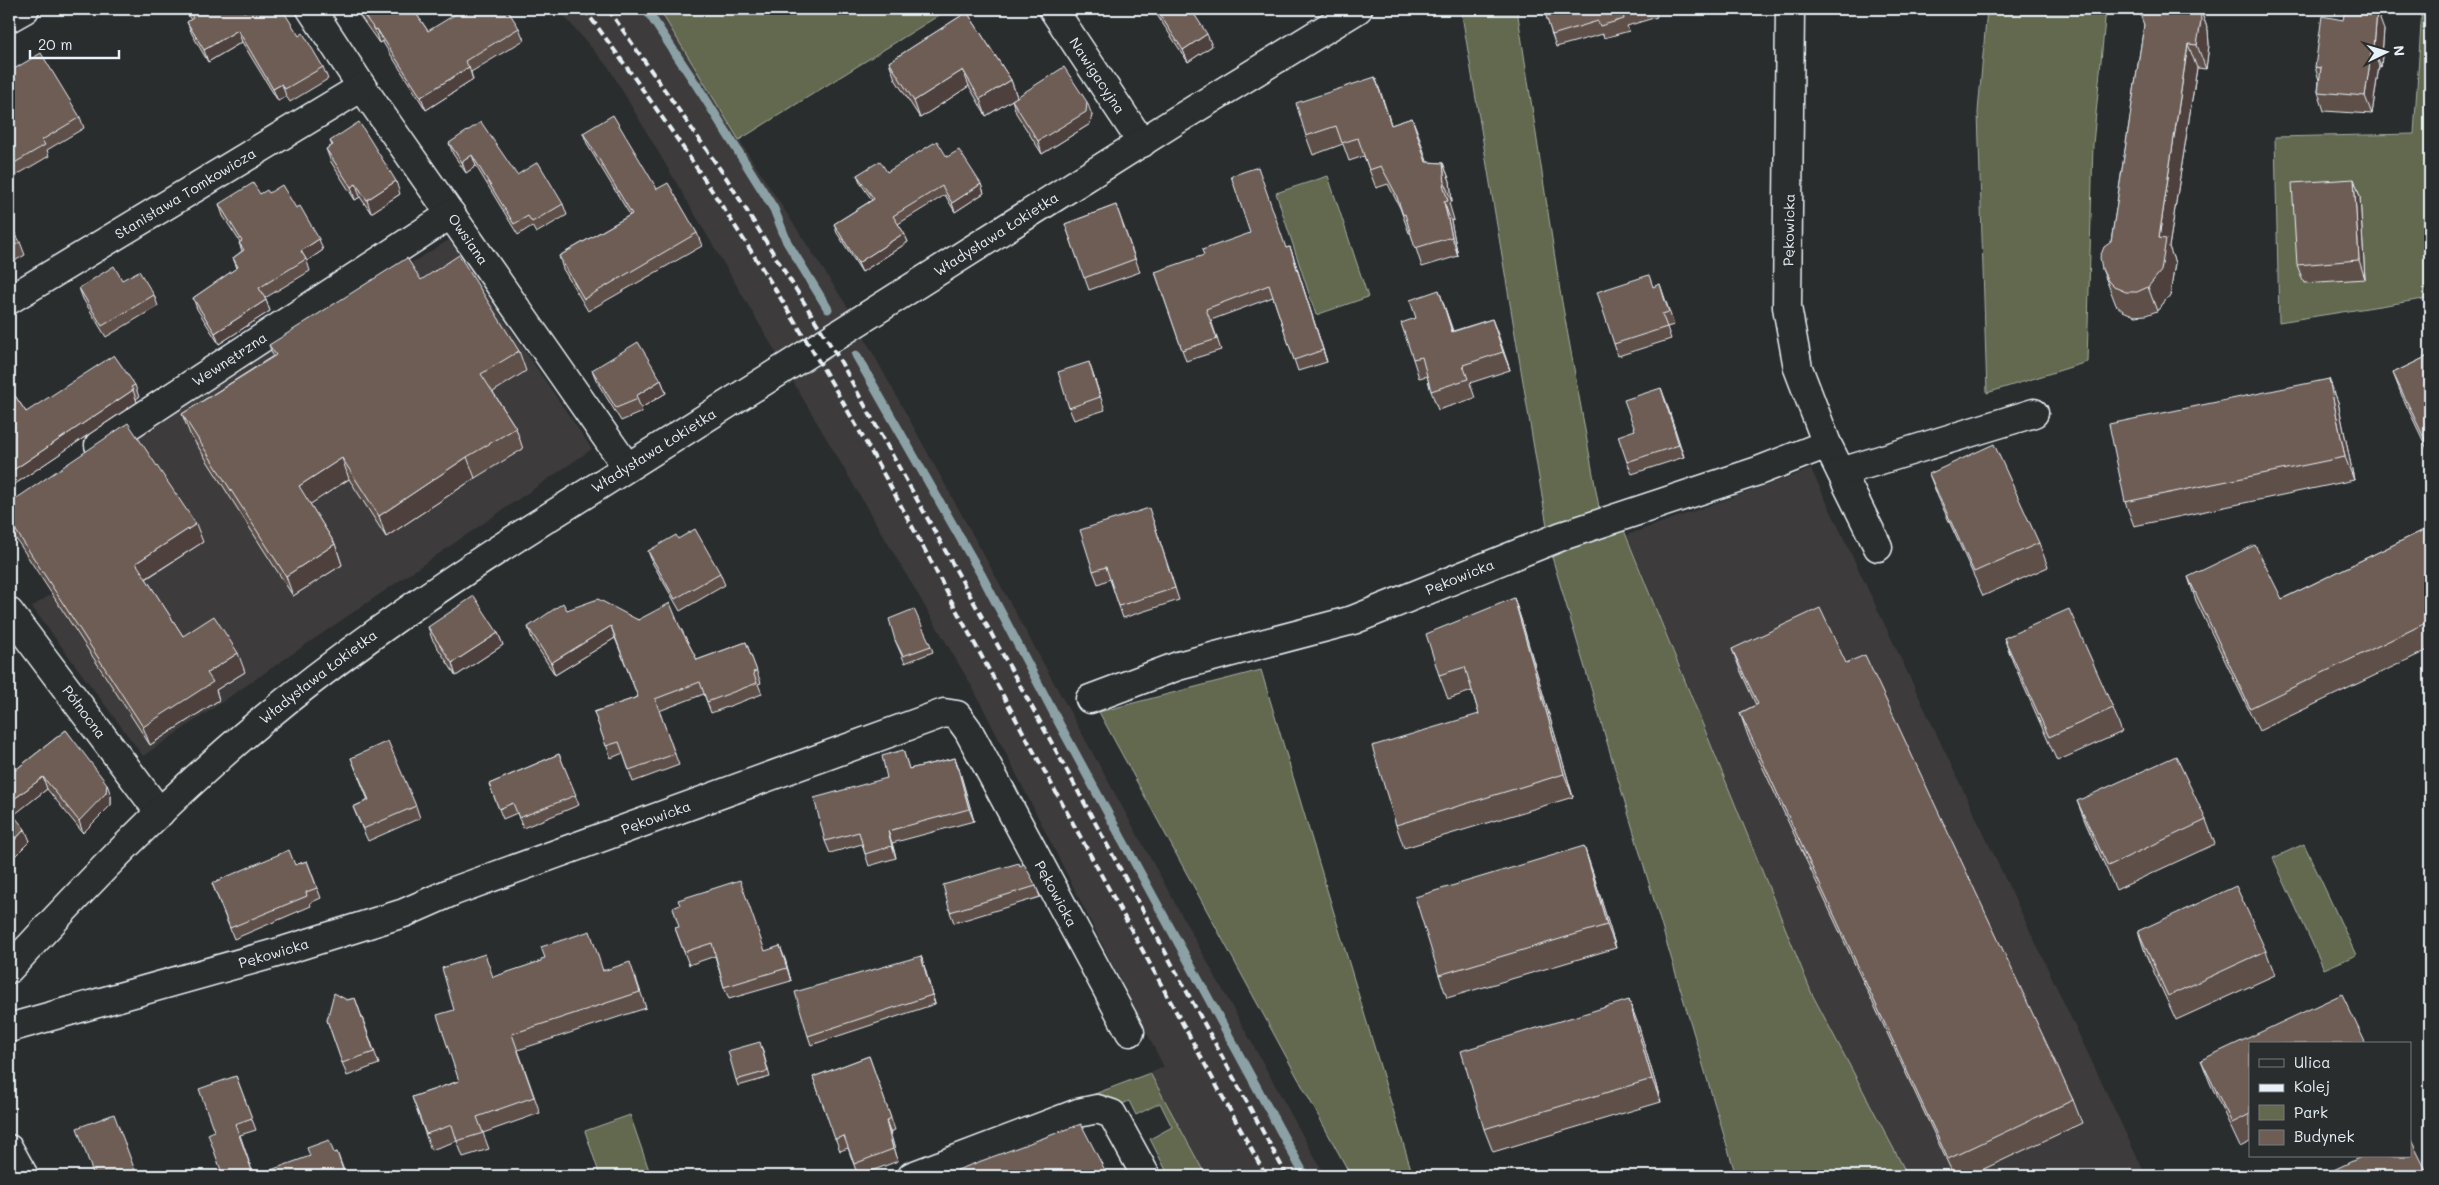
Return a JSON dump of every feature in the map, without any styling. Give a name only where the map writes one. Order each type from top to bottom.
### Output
[{"type":"street","points":[[9,18],[25,9]]},
{"type":"street","name":"Owsiana","points":[[311,9],[362,87],[627,467]]},
{"type":"street","name":"Nawigacyjna","points":[[1053,9],[1142,143]]},
{"type":"street","name":"Władysława Łokietka","points":[[9,969],[93,879],[160,813],[257,724],[360,642],[446,582],[627,467],[1358,9]]},
{"type":"street","name":"Pękowicka","points":[[1790,9],[1787,307],[1798,368],[1827,444],[1878,547]]},
{"type":"street","name":"Stanisława Tomkowicza","points":[[9,300],[362,87]]},
{"type":"street","name":"Wewnętrzna","points":[[81,457],[451,214]]},
{"type":"street","points":[[1841,472],[2034,413]]},
{"type":"street","name":"Pękowicka","points":[[1090,700],[1178,666],[1353,620],[1562,536],[1758,471],[1827,444]]},
{"type":"street","name":"Północna","points":[[9,612],[160,813]]},
{"type":"street","name":"Pękowicka","points":[[9,1028],[267,956],[404,913],[454,891],[944,712],[957,715],[968,730],[1130,1032]]},
{"type":"street","points":[[912,1176],[1078,1113],[1097,1109],[1112,1114],[1146,1176]]},
{"type":"street","points":[[9,1149],[24,1176]]},
{"type":"shaded area","points":[[558,9],[659,9],[739,140],[847,306],[1325,1176],[1206,1176],[1150,1073],[1164,1067],[974,690],[609,68]]},
{"type":"shaded area","points":[[449,240],[592,449],[143,756],[32,607],[130,541],[83,463]]},
{"type":"shaded area","points":[[1811,469],[2146,1176],[1908,1176],[1812,994],[1627,535]]},
{"type":"green space","points":[[659,9],[949,9],[739,140]]},
{"type":"green space","points":[[1461,9],[1517,9],[1560,291],[1600,513],[1548,532]]},
{"type":"green space","points":[[1987,9],[2106,9],[2093,144],[2087,362],[1987,393],[1978,112]]},
{"type":"green space","points":[[2422,9],[2430,9],[2430,298],[2279,322],[2275,137],[2414,134]]},
{"type":"green space","points":[[1328,176],[1368,297],[1316,315],[1276,193]]},
{"type":"green space","points":[[1621,523],[1812,994],[1908,1176],[1736,1176],[1552,557]]},
{"type":"green space","points":[[1261,670],[1413,1176],[1351,1176],[1099,712]]},
{"type":"green space","points":[[2304,844],[2356,955],[2324,969],[2273,858]]},
{"type":"green space","points":[[1150,1073],[1206,1176],[1169,1176],[1150,1139],[1172,1127],[1160,1103],[1136,1115],[1129,1101],[1120,1105],[1114,1100],[1092,1095]]},
{"type":"green space","points":[[630,1115],[651,1176],[600,1176],[585,1131]]},
{"type":"building","points":[[187,9],[242,9],[244,12],[249,9],[282,9],[299,36],[303,33],[323,67],[285,89],[282,84],[273,89],[238,30],[204,50],[187,22],[193,18]]},
{"type":"building","points":[[359,9],[413,9],[428,31],[464,9],[507,9],[519,28],[465,61],[469,67],[421,97],[377,29],[375,30]]},
{"type":"building","points":[[1156,9],[1191,9],[1207,34],[1183,50]]},
{"type":"building","points":[[1544,9],[1639,9],[1623,13],[1624,19],[1600,26],[1598,21],[1552,35]]},
{"type":"building","points":[[2141,9],[2200,9],[2201,21],[2197,45],[2188,44],[2159,238],[2166,239],[2161,271],[2148,287],[2137,292],[2126,292],[2114,287],[2108,281],[2102,269],[2100,257],[2104,247],[2111,242],[2144,25],[2140,14]]},
{"type":"building","points":[[2345,9],[2377,11],[2374,48],[2372,48],[2365,96],[2318,92],[2321,68],[2315,67],[2322,16],[2343,20]]},
{"type":"building","points":[[967,12],[1011,80],[980,99],[963,70],[914,101],[889,62]]},
{"type":"building","points":[[41,53],[80,117],[42,140],[45,145],[11,165],[9,160],[9,72]]},
{"type":"building","points":[[1064,67],[1087,102],[1086,112],[1038,141],[1012,100]]},
{"type":"building","points":[[1375,77],[1391,125],[1412,118],[1426,162],[1443,163],[1445,184],[1443,184],[1448,201],[1444,202],[1452,237],[1415,248],[1405,214],[1403,215],[1396,194],[1381,166],[1369,170],[1358,138],[1342,143],[1336,126],[1306,136],[1296,103]]},
{"type":"building","points":[[613,115],[657,189],[668,183],[697,233],[584,299],[559,256],[632,214],[583,133]]},
{"type":"building","points":[[359,122],[396,181],[367,200],[356,184],[351,187],[326,149],[333,145],[330,141]]},
{"type":"building","points":[[481,122],[517,175],[538,162],[563,204],[532,222],[528,216],[514,224],[472,155],[462,162],[449,143]]},
{"type":"building","points":[[937,141],[947,157],[959,150],[981,184],[952,203],[942,186],[893,216],[904,233],[858,263],[834,224],[874,199],[857,175],[880,161],[887,172]]},
{"type":"building","points":[[1258,167],[1286,248],[1290,247],[1323,350],[1294,360],[1269,285],[1206,309],[1217,339],[1182,350],[1155,272],[1204,255],[1202,250],[1250,233],[1231,176]]},
{"type":"building","points":[[2354,179],[2359,260],[2297,265],[2292,183]]},
{"type":"building","points":[[253,183],[260,194],[267,190],[269,193],[282,185],[296,208],[300,206],[319,239],[301,251],[306,259],[259,288],[266,300],[215,333],[193,298],[238,267],[233,258],[244,250],[239,243],[242,241],[219,204]]},
{"type":"building","points":[[1116,205],[1135,259],[1084,278],[1065,224]]},
{"type":"building","points":[[9,223],[20,242],[9,249]]},
{"type":"building","points":[[459,255],[519,351],[481,374],[516,428],[467,457],[379,516],[342,458],[299,486],[335,544],[286,576],[182,414],[276,355],[269,345],[407,258],[421,280]]},
{"type":"building","points":[[114,266],[122,280],[139,271],[154,295],[102,326],[79,288]]},
{"type":"building","points":[[1649,275],[1653,287],[1660,284],[1669,312],[1662,314],[1667,327],[1614,344],[1597,292]]},
{"type":"building","points":[[1439,290],[1452,332],[1492,319],[1503,352],[1463,365],[1468,379],[1431,391],[1422,357],[1413,359],[1401,323],[1416,318],[1410,300]]},
{"type":"building","points":[[638,342],[661,380],[636,396],[638,399],[616,408],[592,370]]},
{"type":"building","points":[[114,355],[135,385],[131,387],[133,390],[9,473],[9,387],[26,412]]},
{"type":"building","points":[[2430,355],[2430,450],[2393,373]]},
{"type":"building","points":[[1089,362],[1100,397],[1069,408],[1058,372]]},
{"type":"building","points":[[2329,379],[2345,457],[2125,502],[2109,424]]},
{"type":"building","points":[[1661,388],[1679,445],[1627,462],[1618,436],[1635,430],[1624,400]]},
{"type":"building","points":[[128,423],[196,524],[136,563],[183,636],[214,616],[238,653],[207,673],[213,682],[143,727],[9,520],[9,502]]},
{"type":"building","points":[[1994,444],[2039,543],[1974,572],[1929,474]]},
{"type":"building","points":[[1149,508],[1175,588],[1119,606],[1106,567],[1093,571],[1080,530]]},
{"type":"building","points":[[2430,527],[2430,621],[2250,708],[2188,577],[2255,545],[2282,599]]},
{"type":"building","points":[[695,529],[720,573],[675,599],[648,551],[676,535],[678,539]]},
{"type":"building","points":[[474,596],[498,633],[452,663],[428,627]]},
{"type":"building","points":[[1514,598],[1564,774],[1396,825],[1372,746],[1479,714],[1465,667],[1439,675],[1426,634]]},
{"type":"building","points":[[598,599],[638,620],[670,603],[697,660],[746,642],[757,671],[753,672],[757,683],[707,702],[700,682],[655,699],[675,754],[629,770],[619,742],[606,746],[594,712],[638,697],[611,626],[551,663],[528,627],[563,603],[567,610]]},
{"type":"building","points":[[1820,608],[1846,663],[1865,655],[2073,1100],[1948,1159],[1740,713],[1758,704],[1732,649]]},
{"type":"building","points":[[914,609],[931,646],[903,656],[895,640],[889,619]]},
{"type":"building","points":[[2069,609],[2113,708],[2049,737],[2004,638]]},
{"type":"building","points":[[66,730],[107,784],[106,793],[79,821],[43,777],[9,803],[9,775]]},
{"type":"building","points":[[388,741],[416,806],[363,829],[353,807],[369,800],[351,758]]},
{"type":"building","points":[[903,750],[909,769],[955,758],[969,809],[888,831],[892,846],[865,854],[859,832],[825,841],[814,798],[887,778],[882,756]]},
{"type":"building","points":[[559,754],[576,795],[519,818],[513,803],[499,809],[489,784]]},
{"type":"building","points":[[2176,756],[2206,820],[2108,866],[2077,801]]},
{"type":"building","points":[[9,810],[25,829],[9,846]]},
{"type":"building","points":[[1584,846],[1607,925],[1439,975],[1415,897]]},
{"type":"building","points":[[289,850],[295,865],[307,861],[317,888],[306,892],[307,896],[230,928],[212,883]]},
{"type":"building","points":[[1019,863],[1020,866],[1024,864],[1036,886],[950,912],[943,885]]},
{"type":"building","points":[[740,880],[765,951],[780,946],[787,968],[724,987],[712,943],[684,952],[675,928],[679,927],[673,908],[680,905],[678,900]]},
{"type":"building","points":[[2236,886],[2266,951],[2168,996],[2138,931]]},
{"type":"building","points":[[590,931],[603,971],[630,962],[640,992],[512,1034],[534,1097],[477,1117],[483,1133],[457,1141],[452,1125],[426,1134],[412,1097],[459,1081],[437,1015],[454,1010],[442,968],[485,954],[493,977],[541,961],[541,959],[545,958],[541,947]]},
{"type":"building","points":[[921,956],[932,995],[808,1036],[795,992]]},
{"type":"building","points":[[334,993],[347,1000],[355,998],[374,1052],[342,1063],[327,1020]]},
{"type":"building","points":[[2342,994],[2365,1042],[2249,1042],[2249,1114],[2232,1123],[2201,1060]]},
{"type":"building","points":[[1629,1000],[1652,1079],[1484,1129],[1461,1051]]},
{"type":"building","points":[[760,1042],[768,1071],[736,1080],[728,1051]]},
{"type":"building","points":[[869,1056],[891,1118],[886,1121],[893,1149],[854,1164],[844,1136],[835,1139],[813,1077]]},
{"type":"building","points":[[236,1076],[252,1118],[235,1124],[254,1176],[223,1176],[208,1134],[214,1131],[199,1089]]},
{"type":"building","points":[[114,1114],[137,1176],[94,1176],[77,1128]]},
{"type":"building","points":[[1081,1124],[1108,1176],[959,1176],[957,1170]]},
{"type":"building","points":[[329,1140],[334,1153],[337,1152],[344,1173],[335,1176],[254,1176],[310,1156],[307,1148]]},
{"type":"building","points":[[2412,1142],[2429,1176],[2321,1176],[2359,1158],[2412,1158]]},
{"type":"waterway","points":[[646,9],[703,95],[774,209],[787,242],[828,309]]},
{"type":"waterway","points":[[856,355],[982,576],[1061,727],[1305,1176]]},
{"type":"railway","points":[[584,9],[686,152],[781,299],[826,374],[912,526],[1266,1176]]},
{"type":"railway","points":[[608,9],[727,179],[838,357],[1054,747],[1287,1176]]}]
